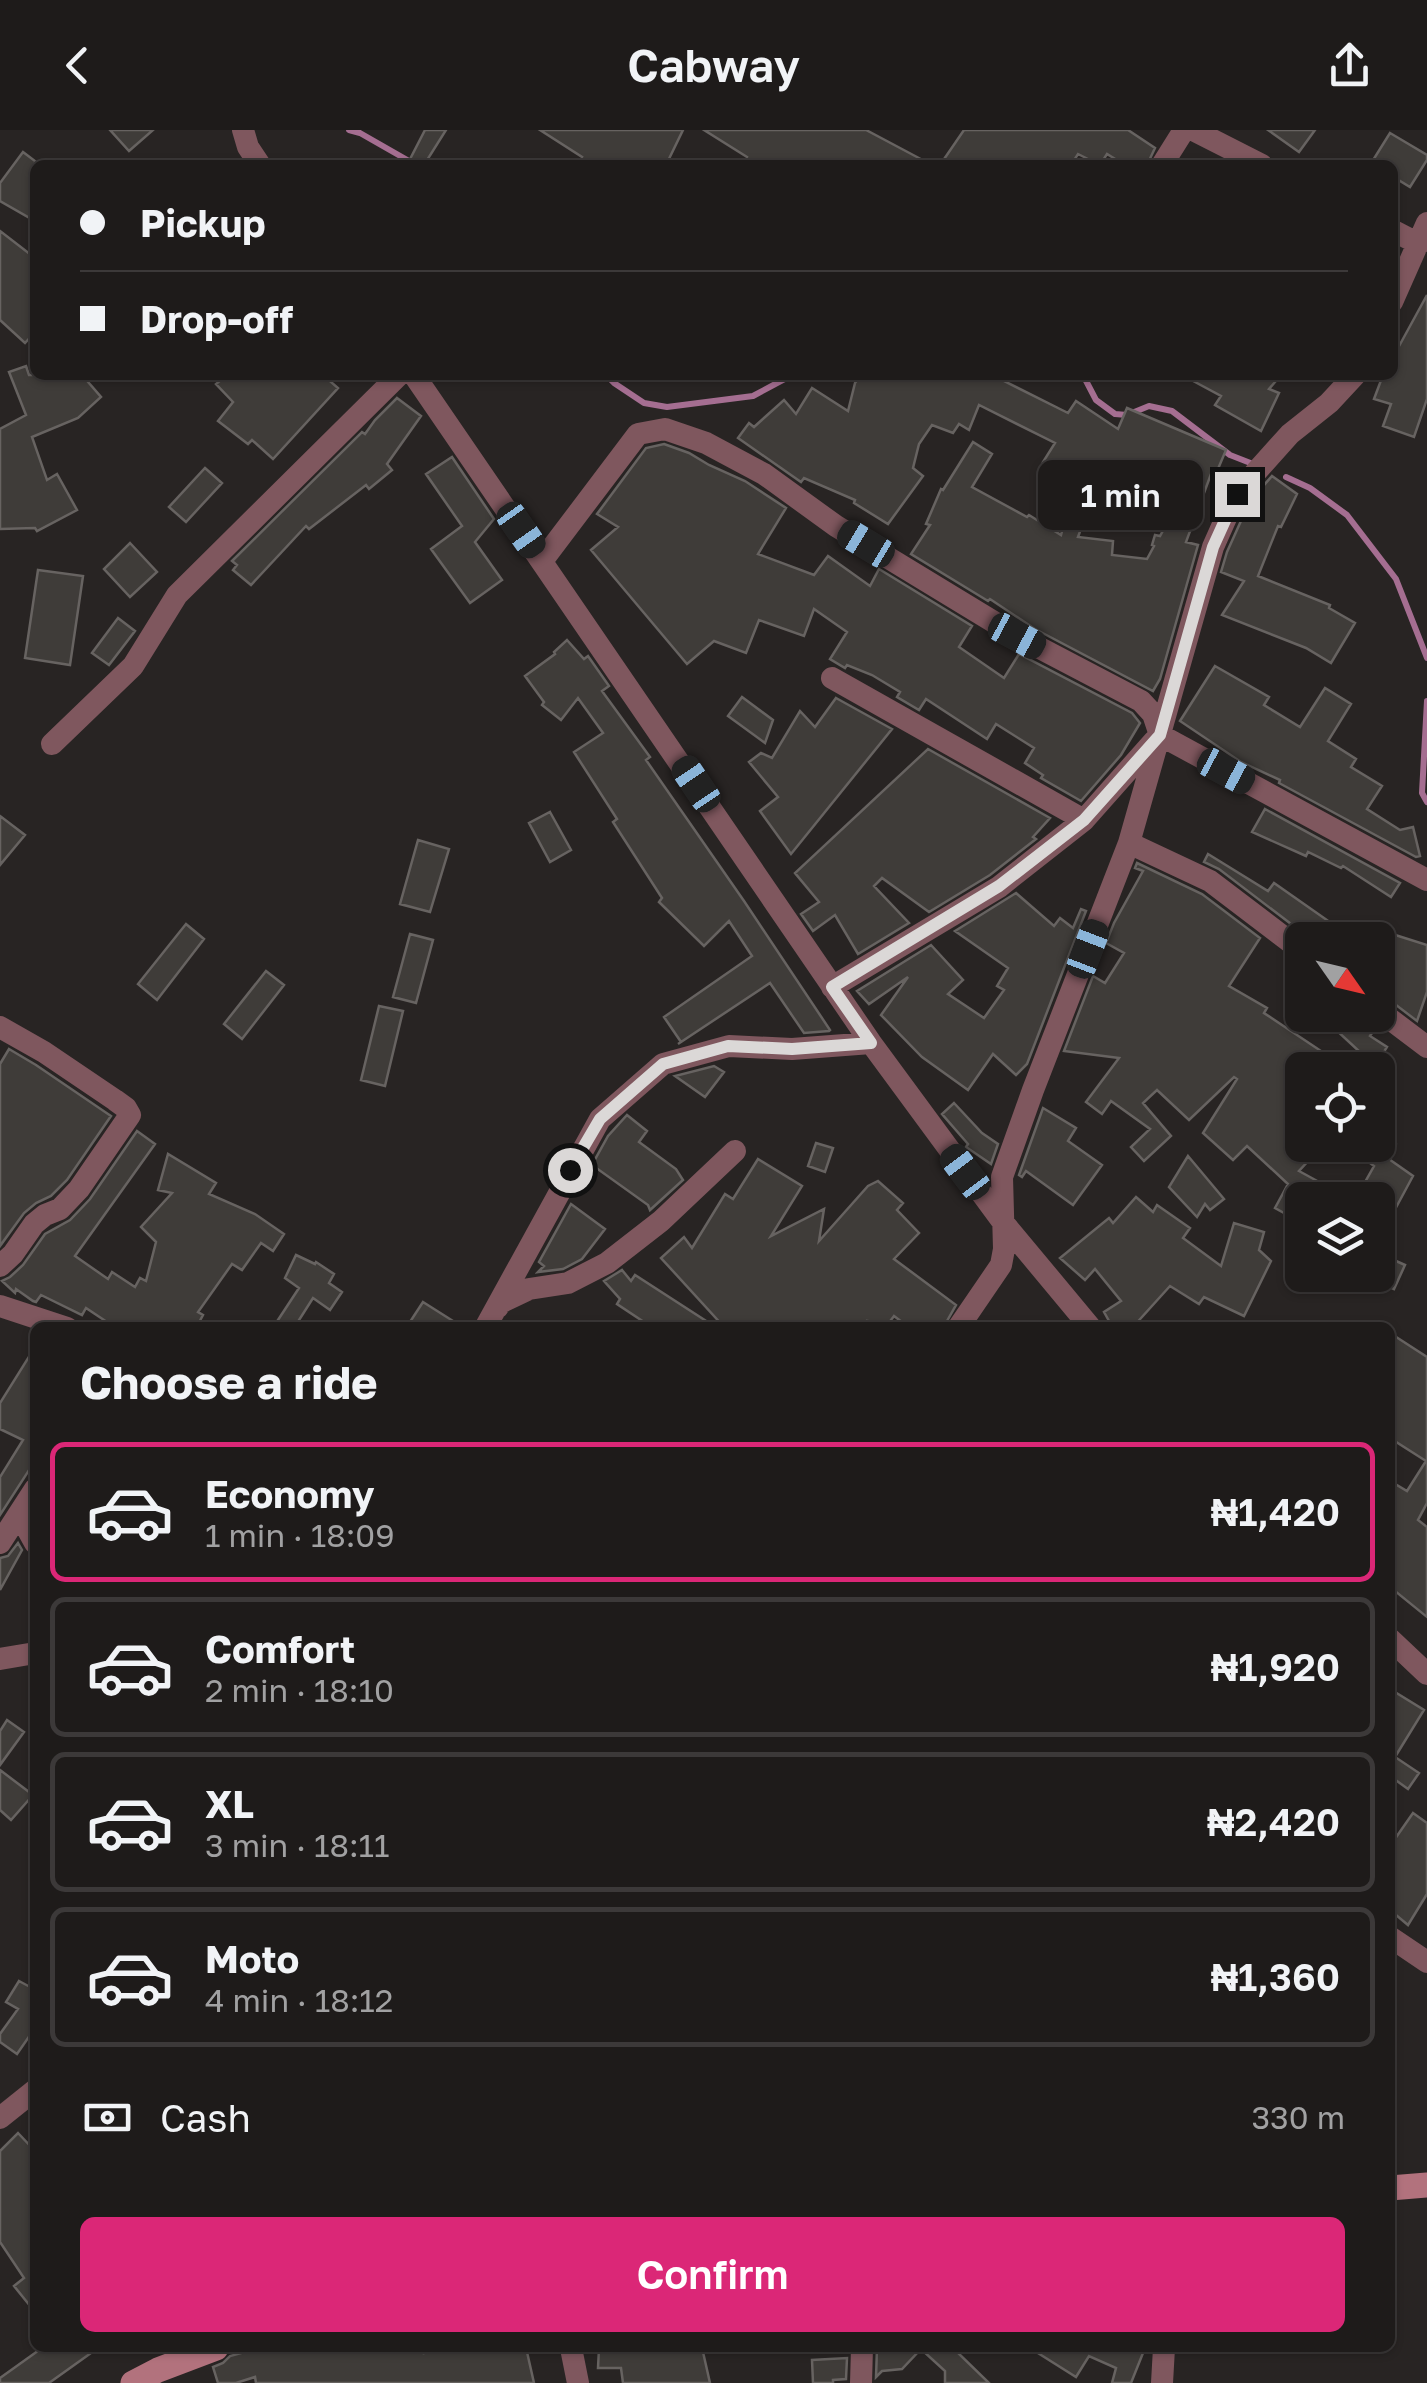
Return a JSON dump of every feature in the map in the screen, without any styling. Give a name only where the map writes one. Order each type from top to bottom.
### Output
[{"type":"main road","points":[[1395,2188],[1427,2185]]},
{"type":"main road","points":[[133,2383],[205,2352]]},
{"type":"street","points":[[243,130],[257,160]]},
{"type":"street","points":[[1165,160],[1184,130]]},
{"type":"street","points":[[1193,130],[1252,160]]},
{"type":"street","points":[[1398,231],[1423,234],[1398,289]]},
{"type":"street","points":[[52,744],[133,666],[177,594],[393,380]]},
{"type":"street","points":[[417,380],[871,1043],[1002,1221],[1086,1322]]},
{"type":"street","points":[[962,1322],[1001,1265],[1002,1177],[1128,843],[1213,547],[1237,494],[1290,434],[1330,403],[1351,380]]},
{"type":"street","points":[[542,561],[638,434],[665,429],[706,443],[764,474],[836,526],[1017,636],[1141,701],[1153,714],[1160,735],[1427,880]]},
{"type":"street","points":[[832,678],[1084,820]]},
{"type":"street","points":[[832,987],[999,886],[1084,820],[1160,735]]},
{"type":"street","points":[[1128,843],[1210,880],[1285,937]]},
{"type":"street","points":[[1395,1023],[1427,1047]]},
{"type":"street","points":[[0,1027],[115,1100],[130,1115],[78,1189],[60,1208],[34,1224],[0,1266]]},
{"type":"street","points":[[488,1322],[600,1119],[663,1064],[728,1046],[792,1049],[871,1043]]},
{"type":"street","points":[[489,1322],[500,1304],[529,1289],[568,1283],[608,1263],[661,1221],[735,1151]]},
{"type":"street","points":[[0,1306],[49,1322]]},
{"type":"street","points":[[0,1543],[30,1497]]},
{"type":"street","points":[[19,1514],[30,1534]]},
{"type":"street","points":[[1395,1649],[1427,1674]]},
{"type":"street","points":[[0,1658],[30,1654]]},
{"type":"street","points":[[1395,1940],[1427,1962]]},
{"type":"street","points":[[0,2118],[30,2094]]},
{"type":"street","points":[[572,2352],[578,2383]]},
{"type":"street","points":[[861,2383],[862,2352]]},
{"type":"street","points":[[1162,2383],[1164,2352]]},
{"type":"building","points":[[110,130],[153,130],[129,151]]},
{"type":"building","points":[[425,130],[446,130],[427,160],[410,160]]},
{"type":"building","points":[[540,130],[683,130],[668,160],[580,160],[582,157]]},
{"type":"building","points":[[704,130],[866,130],[923,160],[746,160],[747,157]]},
{"type":"building","points":[[964,130],[1128,130],[1155,148],[1149,160],[1117,160],[1107,154],[1103,160],[1090,160],[1078,154],[1074,160],[943,160]]},
{"type":"building","points":[[1268,130],[1315,130],[1299,152]]},
{"type":"building","points":[[1390,133],[1427,155],[1410,187],[1398,180],[1398,160],[1373,160]]},
{"type":"building","points":[[23,152],[34,160],[30,160],[30,218],[0,201],[0,183]]},
{"type":"building","points":[[0,231],[30,254],[30,338],[25,343],[0,320]]},
{"type":"building","points":[[1427,295],[1427,399],[1414,437],[1383,426],[1391,404],[1374,399],[1381,380],[1398,380],[1398,348]]},
{"type":"building","points":[[26,366],[30,380],[86,380],[101,397],[78,418],[32,437],[47,480],[57,474],[77,510],[37,531],[0,529],[0,429],[26,415],[9,372]]},
{"type":"building","points":[[221,380],[329,380],[338,388],[273,459],[252,440],[248,444],[218,421],[233,402],[216,384]]},
{"type":"building","points":[[1002,380],[1068,413],[1076,401],[1118,429],[1127,408],[1226,450],[1215,476],[1211,474],[1186,542],[1198,545],[1160,679],[1153,691],[1035,629],[911,554],[930,525],[926,524],[941,489],[973,442],[992,454],[972,487],[1061,535],[1065,521],[1082,526],[1078,537],[1113,541],[1112,555],[1147,559],[1155,535],[1160,536],[1171,516],[1154,510],[1163,485],[1127,471],[1114,495],[1072,473],[1068,478],[1043,462],[1055,443],[979,405],[969,430],[959,424],[953,433],[932,425],[919,444],[913,468],[923,476],[888,524],[854,503],[855,500],[804,478],[801,482],[738,438],[749,423],[754,427],[784,400],[796,414],[812,388],[848,411],[855,383]]},
{"type":"building","points":[[1191,380],[1277,380],[1269,389],[1279,393],[1261,431],[1215,405],[1221,396]]},
{"type":"building","points":[[397,398],[421,416],[387,464],[392,470],[309,529],[306,526],[251,585],[233,570],[237,565],[232,561],[362,432],[365,434]]},
{"type":"building","points":[[664,444],[745,481],[786,508],[758,554],[814,575],[828,556],[870,586],[879,569],[972,626],[959,647],[1004,678],[1019,654],[1132,713],[1140,723],[1121,755],[1081,801],[1041,778],[1043,775],[1025,763],[1034,748],[996,724],[987,739],[926,699],[919,710],[897,697],[900,692],[872,675],[847,665],[845,668],[830,659],[847,632],[814,609],[804,636],[759,620],[746,653],[714,641],[687,664],[591,550],[618,527],[597,514],[646,448]]},
{"type":"building","points":[[452,457],[494,519],[475,542],[502,580],[470,603],[431,549],[462,526],[426,474]]},
{"type":"building","points":[[205,468],[222,483],[186,522],[169,507]]},
{"type":"building","points":[[1272,476],[1297,494],[1281,527],[1278,526],[1258,576],[1330,605],[1329,608],[1355,623],[1331,663],[1306,648],[1222,615],[1244,581],[1221,572],[1227,552],[1250,501]]},
{"type":"building","points":[[130,543],[157,572],[130,597],[104,569]]},
{"type":"building","points":[[38,570],[83,576],[70,665],[25,658]]},
{"type":"building","points":[[118,618],[135,631],[109,665],[92,653]]},
{"type":"building","points":[[567,640],[584,659],[588,656],[609,686],[602,691],[650,757],[646,760],[829,1031],[804,1033],[770,983],[678,1044],[681,1042],[664,1017],[752,956],[729,921],[704,946],[659,902],[662,898],[574,752],[603,733],[578,698],[561,720],[542,705],[544,702],[525,676]]},
{"type":"building","points":[[1215,666],[1269,697],[1264,705],[1300,727],[1325,688],[1351,704],[1328,741],[1356,759],[1351,767],[1382,786],[1367,809],[1400,830],[1413,827],[1420,856],[1241,762],[1180,721]]},
{"type":"building","points":[[742,697],[773,720],[765,743],[728,716]]},
{"type":"building","points":[[836,698],[892,729],[791,854],[760,811],[778,797],[749,762],[761,753],[772,758],[800,711],[815,727]]},
{"type":"building","points":[[928,749],[1050,818],[1033,837],[1036,839],[990,875],[929,912],[882,878],[874,886],[909,923],[858,954],[835,915],[813,931],[801,914],[819,902],[795,873]]},
{"type":"building","points":[[1265,809],[1400,883],[1391,897],[1343,866],[1308,852],[1306,856],[1252,832]]},
{"type":"building","points":[[550,812],[571,850],[550,862],[529,823]]},
{"type":"building","points":[[0,816],[25,835],[0,865]]},
{"type":"building","points":[[418,840],[449,849],[430,912],[400,904]]},
{"type":"building","points":[[1208,854],[1268,891],[1274,883],[1330,922],[1288,922],[1204,862]]},
{"type":"building","points":[[1137,863],[1202,894],[1260,938],[1229,986],[1267,1008],[1264,1013],[1285,1027],[1285,1032],[1292,1032],[1321,1051],[1285,1052],[1285,1162],[1307,1162],[1299,1171],[1319,1182],[1286,1182],[1247,1146],[1233,1160],[1203,1133],[1237,1079],[1234,1077],[1189,1120],[1157,1090],[1143,1103],[1171,1136],[1144,1161],[1131,1147],[1150,1129],[1111,1101],[1102,1114],[1086,1102],[1119,1058],[1064,1051],[1093,976],[1105,983],[1124,953],[1106,943],[1143,871],[1135,868]]},
{"type":"building","points":[[1016,893],[1054,926],[1060,918],[1073,928],[1081,909],[1086,911],[1027,1064],[1016,1075],[993,1054],[968,1090],[922,1057],[881,1015],[908,977],[869,1004],[857,991],[931,945],[963,980],[948,994],[984,1018],[1004,990],[997,986],[1008,968],[955,931]]},
{"type":"building","points":[[186,924],[204,939],[157,1000],[138,984]]},
{"type":"building","points":[[410,934],[433,940],[416,1003],[393,997]]},
{"type":"building","points":[[1395,935],[1427,945],[1427,992],[1417,1021],[1395,1004]]},
{"type":"building","points":[[266,971],[284,985],[242,1039],[224,1024]]},
{"type":"building","points":[[379,1006],[403,1011],[385,1086],[361,1080]]},
{"type":"building","points":[[1338,1032],[1373,1032],[1370,1036],[1387,1047],[1384,1052],[1360,1052]]},
{"type":"building","points":[[9,1049],[111,1116],[67,1180],[24,1213],[0,1246],[0,1064]]},
{"type":"building","points":[[714,1066],[724,1072],[705,1097],[675,1076]]},
{"type":"building","points":[[954,1103],[998,1144],[991,1164],[966,1147],[968,1144],[942,1114]]},
{"type":"building","points":[[1043,1108],[1076,1128],[1068,1141],[1102,1165],[1073,1205],[1026,1171],[1022,1177],[1019,1175]]},
{"type":"building","points":[[627,1115],[647,1131],[639,1142],[676,1169],[683,1180],[650,1210],[592,1165],[608,1136]]},
{"type":"building","points":[[137,1131],[155,1144],[75,1256],[108,1279],[112,1272],[135,1287],[140,1278],[146,1281],[156,1242],[141,1227],[172,1193],[158,1190],[168,1154],[216,1183],[209,1194],[255,1214],[284,1234],[273,1251],[261,1243],[242,1270],[232,1264],[198,1312],[203,1315],[199,1322],[107,1322],[86,1308],[82,1315],[41,1295],[33,1301],[16,1289],[15,1293],[2,1281],[23,1265],[45,1234],[70,1220],[90,1199]]},
{"type":"building","points":[[816,1143],[833,1148],[825,1172],[808,1166]]},
{"type":"building","points":[[1188,1156],[1224,1199],[1210,1210],[1205,1204],[1197,1217],[1169,1187]]},
{"type":"building","points":[[758,1159],[802,1186],[771,1236],[824,1209],[819,1241],[868,1186],[878,1181],[903,1203],[897,1210],[919,1233],[894,1259],[956,1305],[946,1322],[902,1322],[894,1316],[890,1322],[720,1322],[661,1258],[684,1237],[692,1248],[725,1194],[733,1199]]},
{"type":"building","points":[[1369,1162],[1393,1162],[1413,1176],[1395,1209],[1395,1182],[1365,1182],[1374,1166]]},
{"type":"building","points":[[1285,1190],[1285,1214],[1275,1208]]},
{"type":"building","points":[[1136,1197],[1153,1212],[1157,1205],[1190,1228],[1183,1238],[1221,1266],[1234,1223],[1264,1232],[1259,1250],[1271,1261],[1244,1316],[1204,1297],[1199,1304],[1170,1286],[1137,1322],[1110,1322],[1104,1312],[1121,1301],[1095,1269],[1085,1280],[1060,1258],[1109,1218],[1113,1223]]},
{"type":"building","points":[[571,1204],[605,1229],[582,1259],[563,1269],[538,1272],[544,1266],[539,1262]]},
{"type":"building","points":[[296,1255],[334,1274],[329,1283],[342,1292],[330,1310],[313,1298],[298,1322],[281,1322],[278,1320],[299,1288],[285,1278]]},
{"type":"building","points":[[1395,1261],[1405,1265],[1395,1287]]},
{"type":"building","points":[[622,1270],[631,1281],[635,1275],[708,1322],[644,1322],[617,1304],[620,1299],[604,1281]]},
{"type":"building","points":[[423,1302],[455,1322],[410,1322]]},
{"type":"building","points":[[1395,1336],[1427,1357],[1427,1503],[1418,1520],[1427,1527],[1427,1617],[1395,1591],[1395,1484],[1407,1491],[1426,1461],[1395,1441]]},
{"type":"building","points":[[30,1355],[30,1469],[0,1515],[0,1477],[23,1440],[0,1429],[0,1403]]},
{"type":"building","points":[[18,1543],[22,1550],[0,1590],[0,1558],[8,1556]]},
{"type":"building","points":[[1395,1692],[1424,1710],[1395,1757]]},
{"type":"building","points":[[7,1720],[24,1732],[0,1765],[0,1731]]},
{"type":"building","points":[[1395,1757],[1419,1773],[1408,1789],[1395,1780]]},
{"type":"building","points":[[0,1770],[30,1793],[30,1798],[11,1820],[0,1810]]},
{"type":"building","points":[[1413,1813],[1427,1823],[1427,1894],[1408,1925],[1395,1914],[1395,1839]]},
{"type":"building","points":[[19,1981],[30,1987],[30,2035],[17,2054],[0,2042],[0,2034],[18,2009],[6,2002]]},
{"type":"building","points":[[18,2133],[30,2146],[30,2306],[14,2286],[24,2278],[0,2242],[0,2151]]},
{"type":"building","points":[[36,2352],[92,2352],[49,2383],[0,2383],[0,2378]]},
{"type":"building","points":[[245,2352],[527,2352],[534,2383],[256,2383],[255,2377],[218,2383],[213,2367]]},
{"type":"building","points":[[599,2352],[703,2352],[710,2383],[623,2383],[621,2368],[598,2368]]},
{"type":"building","points":[[877,2352],[918,2352],[902,2369],[882,2371],[876,2377]]},
{"type":"building","points":[[924,2352],[957,2352],[989,2383],[945,2383],[945,2371]]},
{"type":"building","points":[[1036,2352],[1143,2352],[1131,2383],[1112,2383],[1116,2368],[1089,2356],[1076,2377]]},
{"type":"building","points":[[847,2358],[846,2379],[813,2383],[812,2360]]},
{"type":"waterway","points":[[349,130],[407,160]]},
{"type":"waterway","points":[[611,380],[644,403],[667,407],[753,396],[783,380]]},
{"type":"waterway","points":[[1086,380],[1096,400],[1115,414],[1127,415],[1149,406],[1172,411],[1230,455],[1253,464]]},
{"type":"waterway","points":[[1286,477],[1310,488],[1347,515],[1396,579],[1427,658]]},
{"type":"waterway","points":[[1427,701],[1422,793],[1427,802]]},
{"type":"route","points":[[570,1170],[600,1119],[663,1064],[728,1046],[792,1049],[871,1043],[832,987],[999,886],[1084,820],[1160,735],[1213,547],[1237,494]]}]
